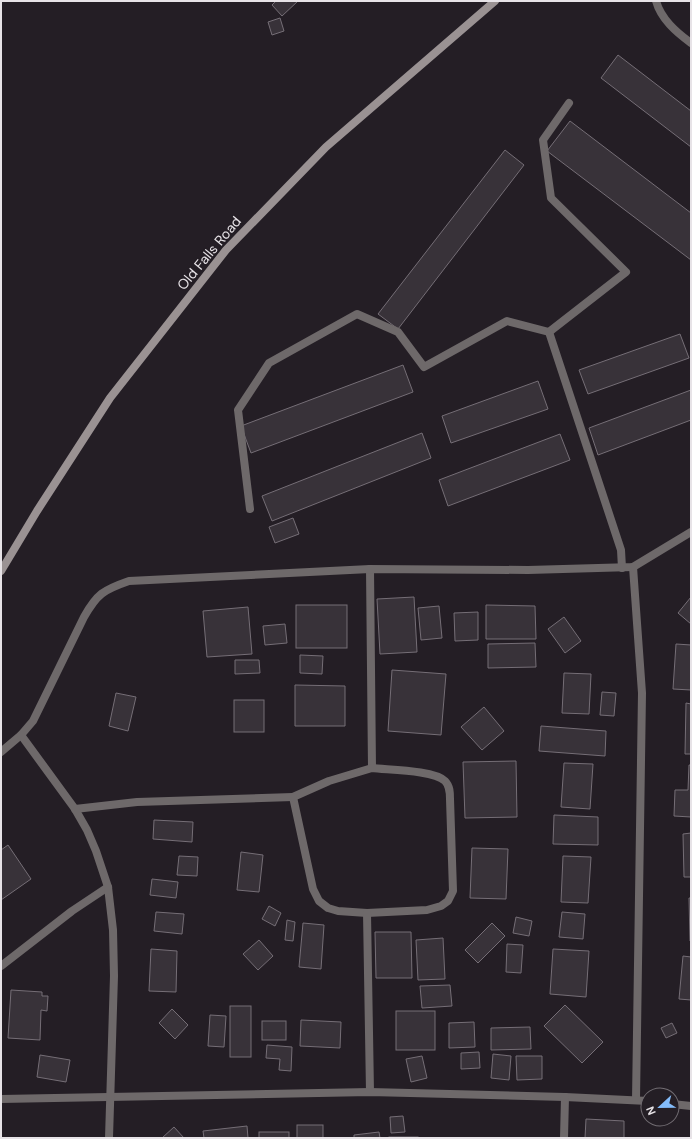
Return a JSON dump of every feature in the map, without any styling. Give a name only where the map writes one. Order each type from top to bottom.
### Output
[{"type":"street","name":"Old Falls Road","points":[[1,571],[36,511],[110,398],[226,250],[326,147],[495,1]]},
{"type":"street","points":[[656,1],[664,18],[677,32],[691,43]]},
{"type":"street","points":[[549,332],[626,272],[551,198],[543,140],[569,103]]},
{"type":"street","points":[[250,509],[238,410],[269,362],[358,314],[398,332],[424,367],[508,321],[549,332]]},
{"type":"street","points":[[549,332],[621,550],[622,568]]},
{"type":"street","points":[[1,752],[21,735],[33,721],[92,603],[103,592],[113,586],[128,581],[370,569],[528,570],[622,568],[633,567],[691,532]]},
{"type":"street","points":[[633,567],[642,693],[636,1100]]},
{"type":"street","points":[[370,569],[372,768]]},
{"type":"street","points":[[21,735],[75,809],[87,830],[96,851],[108,887],[113,930],[114,976],[109,1138]]},
{"type":"street","points":[[75,809],[137,802],[293,797],[328,781],[372,768],[428,774],[440,777],[446,782],[449,788],[453,891],[448,901],[441,906],[427,910],[367,913],[338,911],[328,908],[319,901],[312,890],[293,797]]},
{"type":"street","points":[[1,966],[72,911],[108,887]]},
{"type":"street","points":[[367,913],[370,1092]]},
{"type":"street","points":[[1,1099],[370,1092],[640,1100]]},
{"type":"street","points":[[564,1138],[565,1097]]},
{"type":"street","points":[[680,1105],[691,1106]]},
{"type":"building","points":[[276,1],[298,1],[282,16],[272,5]]},
{"type":"building","points":[[280,18],[284,31],[272,35],[268,22]]},
{"type":"building","points":[[618,55],[691,111],[691,147],[601,78]]},
{"type":"building","points":[[570,121],[691,213],[691,260],[547,151]]},
{"type":"building","points":[[505,150],[524,165],[398,329],[378,314]]},
{"type":"building","points":[[680,334],[689,358],[588,394],[579,370]]},
{"type":"building","points":[[403,365],[413,392],[251,453],[241,426]]},
{"type":"building","points":[[538,381],[548,409],[451,443],[442,416]]},
{"type":"building","points":[[691,390],[691,420],[598,455],[589,428]]},
{"type":"building","points":[[422,433],[431,458],[272,521],[262,496]]},
{"type":"building","points":[[560,434],[570,460],[448,506],[439,480]]},
{"type":"building","points":[[293,518],[299,534],[275,543],[269,527]]},
{"type":"building","points":[[414,597],[417,652],[380,654],[377,599]]},
{"type":"building","points":[[691,597],[691,624],[678,613]]},
{"type":"building","points":[[296,605],[347,605],[347,648],[296,648]]},
{"type":"building","points":[[486,605],[535,606],[536,639],[486,639]]},
{"type":"building","points":[[439,606],[442,638],[421,640],[418,608]]},
{"type":"building","points":[[248,607],[252,654],[207,657],[203,611]]},
{"type":"building","points":[[478,612],[478,640],[455,641],[454,613]]},
{"type":"building","points":[[564,617],[581,641],[565,653],[548,629]]},
{"type":"building","points":[[285,624],[287,643],[265,645],[263,626]]},
{"type":"building","points":[[535,643],[536,667],[488,668],[488,644]]},
{"type":"building","points":[[676,644],[691,645],[691,690],[673,689]]},
{"type":"building","points":[[300,655],[323,656],[322,674],[300,673]]},
{"type":"building","points":[[235,660],[259,660],[260,673],[235,674]]},
{"type":"building","points":[[392,670],[446,674],[441,735],[388,731]]},
{"type":"building","points":[[564,673],[591,674],[589,714],[562,713]]},
{"type":"building","points":[[295,685],[345,686],[345,726],[295,726]]},
{"type":"building","points":[[602,692],[616,693],[614,716],[600,715]]},
{"type":"building","points":[[116,693],[136,697],[128,731],[109,726]]},
{"type":"building","points":[[234,700],[264,700],[264,732],[234,732]]},
{"type":"building","points":[[686,703],[691,704],[691,754],[685,754]]},
{"type":"building","points":[[484,707],[504,731],[482,750],[461,727]]},
{"type":"building","points":[[541,726],[606,731],[605,756],[539,751]]},
{"type":"building","points":[[516,761],[517,817],[465,818],[463,762]]},
{"type":"building","points":[[564,763],[593,764],[590,809],[561,807]]},
{"type":"building","points":[[689,765],[691,765],[691,817],[674,816],[675,790],[688,790]]},
{"type":"building","points":[[554,815],[598,817],[598,845],[553,844]]},
{"type":"building","points":[[154,820],[193,822],[192,842],[153,839]]},
{"type":"building","points":[[691,833],[691,877],[684,877],[683,834]]},
{"type":"building","points":[[8,845],[31,879],[1,900],[1,850]]},
{"type":"building","points":[[472,848],[508,849],[506,899],[470,898]]},
{"type":"building","points":[[241,852],[263,855],[259,892],[237,890]]},
{"type":"building","points":[[179,856],[198,857],[197,876],[177,875]]},
{"type":"building","points":[[563,856],[591,857],[588,903],[561,902]]},
{"type":"building","points":[[152,879],[178,882],[176,898],[150,895]]},
{"type":"building","points":[[689,898],[691,898],[691,941],[690,941]]},
{"type":"building","points":[[269,906],[281,913],[275,926],[262,919]]},
{"type":"building","points":[[156,912],[184,914],[182,934],[154,931]]},
{"type":"building","points":[[562,912],[585,914],[583,939],[559,937]]},
{"type":"building","points":[[516,917],[532,921],[529,936],[513,933]]},
{"type":"building","points":[[287,920],[295,922],[293,941],[285,940]]},
{"type":"building","points":[[303,923],[324,925],[321,969],[299,967]]},
{"type":"building","points":[[492,923],[505,936],[478,963],[465,950]]},
{"type":"building","points":[[375,932],[411,932],[412,978],[376,978]]},
{"type":"building","points":[[443,938],[445,979],[418,980],[416,940]]},
{"type":"building","points":[[259,940],[273,956],[258,970],[243,954]]},
{"type":"building","points":[[507,944],[523,945],[521,973],[506,972]]},
{"type":"building","points":[[151,949],[177,951],[176,992],[149,991]]},
{"type":"building","points":[[553,949],[589,951],[586,997],[550,994]]},
{"type":"building","points":[[683,956],[691,957],[691,1000],[679,999]]},
{"type":"building","points":[[450,985],[452,1006],[422,1008],[420,986]]},
{"type":"building","points":[[11,990],[42,992],[42,996],[48,996],[47,1011],[41,1010],[40,1040],[8,1038]]},
{"type":"building","points":[[565,1005],[603,1042],[582,1063],[544,1026]]},
{"type":"building","points":[[230,1006],[251,1006],[251,1057],[230,1057]]},
{"type":"building","points":[[172,1009],[188,1025],[175,1039],[159,1023]]},
{"type":"building","points":[[396,1011],[435,1011],[435,1050],[396,1050]]},
{"type":"building","points":[[210,1015],[226,1016],[224,1047],[208,1046]]},
{"type":"building","points":[[301,1020],[341,1022],[340,1048],[300,1046]]},
{"type":"building","points":[[262,1021],[286,1021],[286,1040],[262,1040]]},
{"type":"building","points":[[474,1022],[475,1047],[449,1048],[449,1023]]},
{"type":"building","points":[[672,1023],[677,1033],[666,1038],[661,1028]]},
{"type":"building","points":[[530,1027],[531,1049],[491,1050],[491,1028]]},
{"type":"building","points":[[267,1045],[292,1047],[291,1071],[279,1070],[280,1059],[266,1058]]},
{"type":"building","points":[[479,1052],[480,1068],[461,1069],[461,1053]]},
{"type":"building","points":[[493,1054],[511,1056],[509,1080],[491,1078]]},
{"type":"building","points":[[40,1055],[70,1060],[66,1082],[37,1077]]},
{"type":"building","points":[[422,1056],[427,1078],[411,1082],[406,1059]]},
{"type":"building","points":[[516,1056],[542,1056],[542,1079],[517,1080]]},
{"type":"building","points":[[403,1116],[405,1132],[391,1133],[390,1117]]},
{"type":"building","points":[[586,1119],[624,1121],[624,1138],[585,1138]]},
{"type":"building","points":[[297,1125],[323,1125],[323,1138],[297,1138]]},
{"type":"building","points":[[247,1126],[248,1138],[204,1138],[203,1131]]},
{"type":"building","points":[[174,1127],[184,1138],[162,1138]]},
{"type":"building","points":[[259,1132],[289,1132],[289,1138],[259,1138]]},
{"type":"building","points":[[379,1132],[380,1138],[354,1138],[354,1135]]},
{"type":"building","points":[[418,1137],[418,1138],[389,1138]]}]
